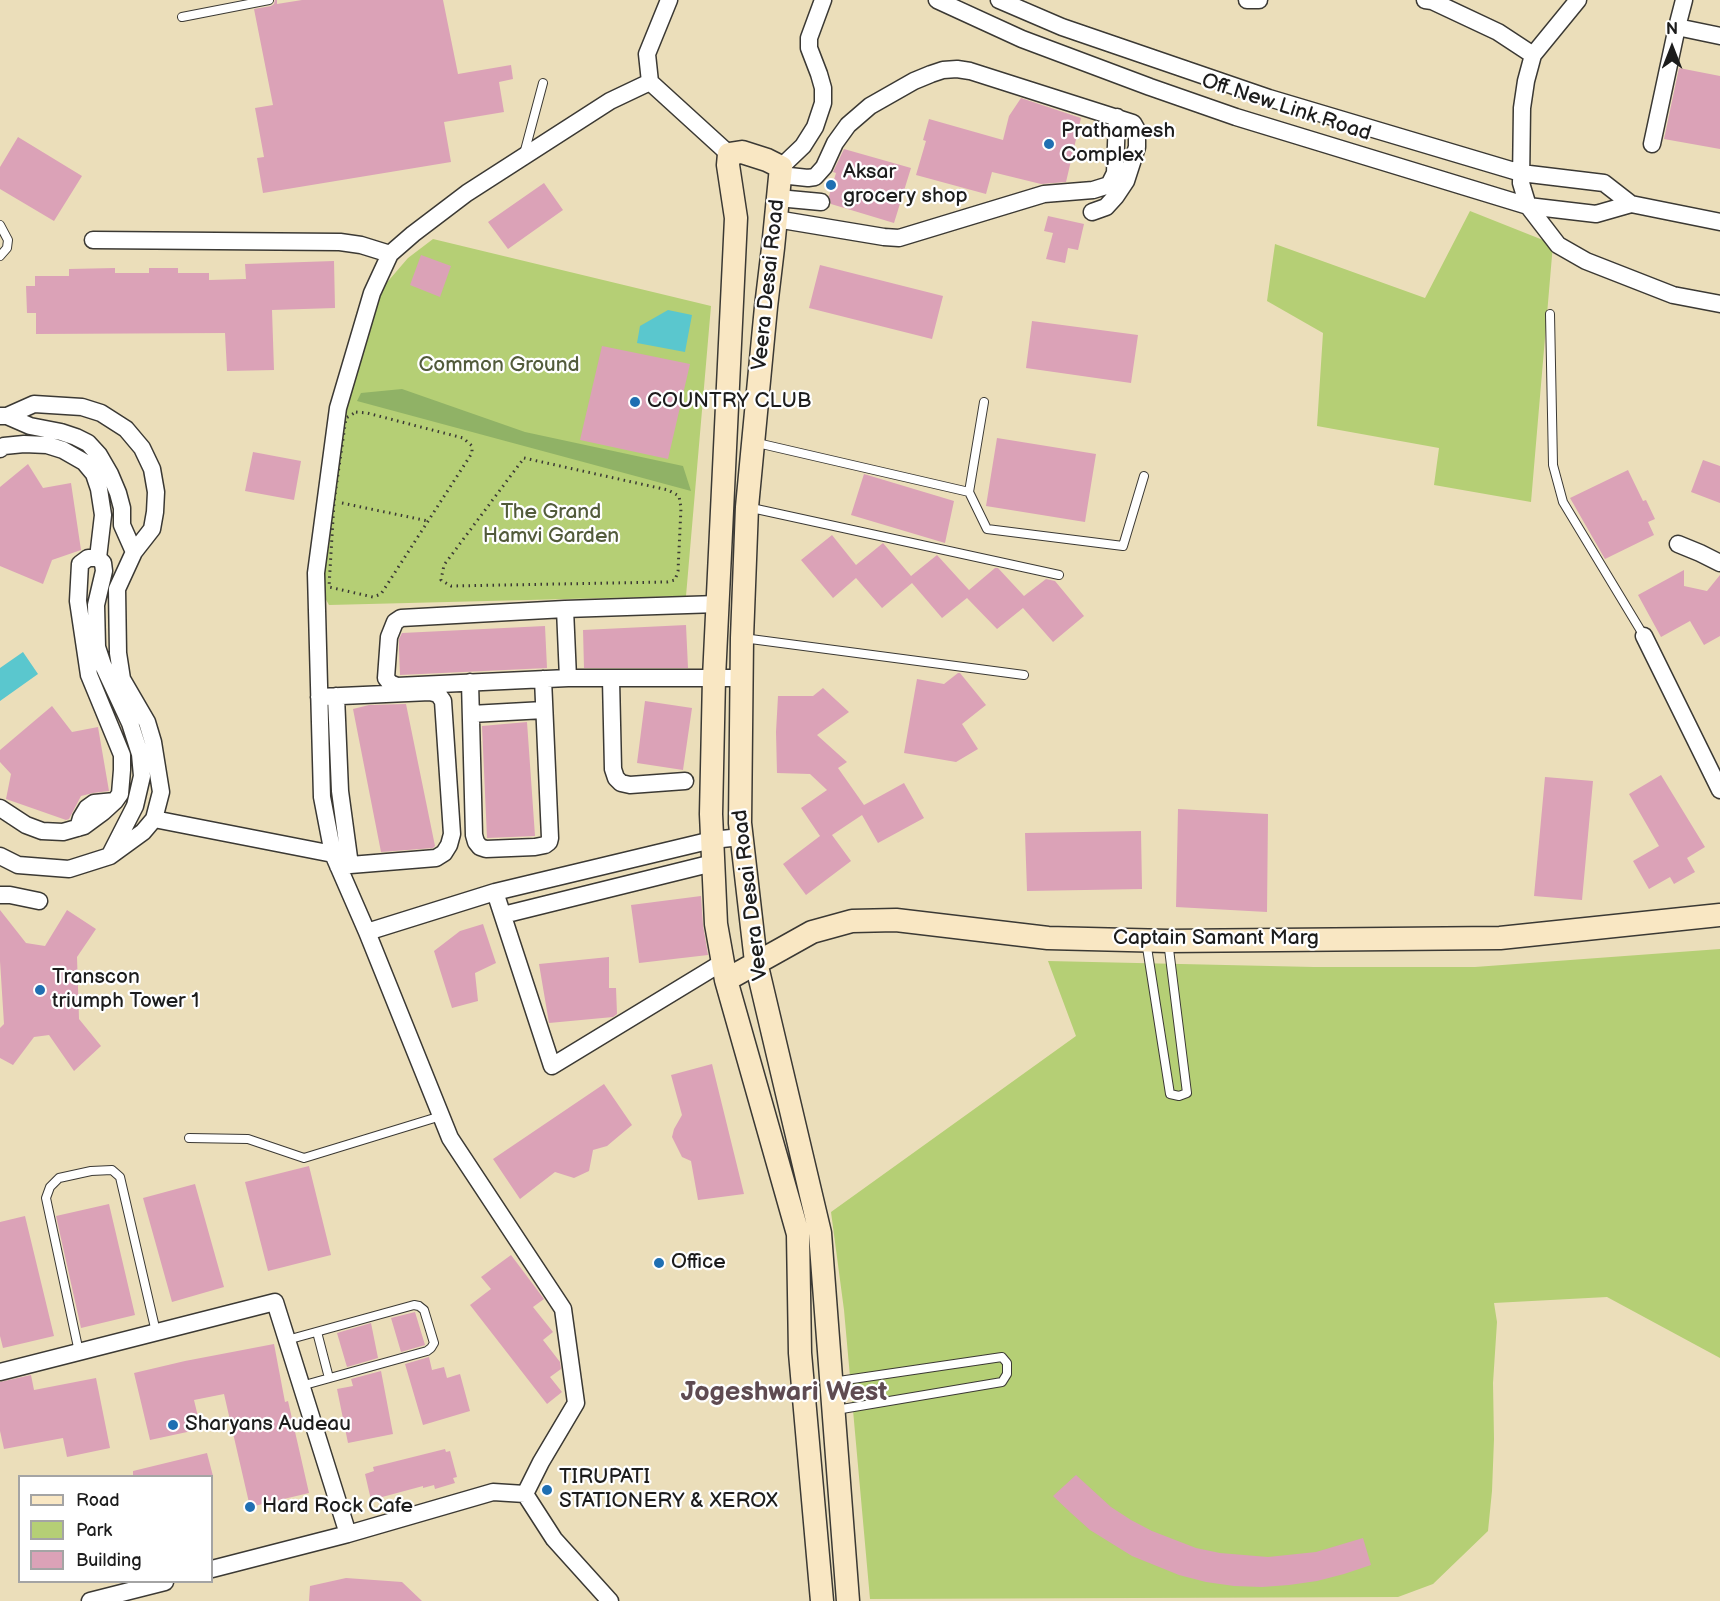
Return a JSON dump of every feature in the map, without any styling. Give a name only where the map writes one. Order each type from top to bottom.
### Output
[{"type":"street","points":[[669,0],[647,54],[650,82],[729,154]]},
{"type":"street","points":[[780,171],[803,146],[815,128],[823,103],[823,88],[809,48],[809,38],[823,0]]},
{"type":"street","name":"Off New Link Road","points":[[937,0],[1022,39],[1150,87],[1258,124],[1528,206],[1596,214],[1631,204]]},
{"type":"street","name":"Off New Link Road","points":[[999,0],[1062,27],[1269,98],[1521,172],[1604,183],[1631,204],[1720,222]]},
{"type":"street","points":[[1247,0],[1259,0]]},
{"type":"street","points":[[1425,0],[1432,1],[1498,32],[1533,55]]},
{"type":"street","points":[[1578,0],[1533,55],[1526,81],[1522,108],[1521,183],[1528,206],[1558,245],[1586,261],[1673,295],[1720,303]]},
{"type":"street","points":[[1652,144],[1684,0]]},
{"type":"street","points":[[1677,27],[1720,36]]},
{"type":"street","points":[[729,154],[742,152],[754,155],[780,171],[808,178],[815,177],[824,167],[835,142],[858,115],[870,106],[899,89],[943,70],[970,71],[1133,123],[1137,130],[1137,147],[1126,181],[1106,207],[1092,212]]},
{"type":"street","points":[[525,1494],[576,1403],[563,1310],[450,1138],[341,862],[322,797],[328,697],[316,573],[338,408],[372,293],[390,254],[467,193],[610,100],[650,82]]},
{"type":"street","points":[[777,209],[884,237],[899,238],[1044,194],[1093,190],[1108,184],[1115,174],[1117,117]]},
{"type":"street","points":[[729,154],[728,165],[735,218],[714,678],[711,814],[716,924],[725,971],[805,1219],[798,1234],[800,1353],[822,1601]]},
{"type":"street","name":"Veera Desai Road","points":[[780,171],[747,507],[742,638],[740,823],[756,962],[805,1219],[820,1233],[848,1601]]},
{"type":"street","points":[[777,209],[821,202]]},
{"type":"street","points":[[93,240],[340,242],[361,245],[390,254]]},
{"type":"street","points":[[0,856],[18,865],[69,868],[110,856],[143,832],[154,819],[161,792],[153,742],[147,722],[122,679],[118,653],[117,589],[134,552],[152,530],[156,492],[152,469],[142,448],[126,429],[101,413],[82,407],[34,404],[4,416]]},
{"type":"street","points":[[4,416],[30,426],[62,432],[88,443],[99,455],[110,474],[122,508],[122,525],[134,552]]},
{"type":"street","points":[[725,440],[753,442]]},
{"type":"street","points":[[0,449],[4,446],[24,444],[47,445],[63,450],[84,462],[94,474],[103,515],[98,558]]},
{"type":"street","points":[[1678,544],[1720,563]]},
{"type":"street","points":[[0,808],[26,825],[42,831],[63,832],[78,828],[87,808],[94,803],[115,801],[120,794],[122,755],[89,675],[78,601],[80,564],[88,558],[98,558],[104,564],[104,572],[96,606],[97,647],[130,723],[140,754],[142,776],[135,806],[110,856]]},
{"type":"street","points":[[718,604],[401,618],[395,622],[389,637],[386,678],[397,686],[568,678],[743,678]]},
{"type":"street","points":[[565,609],[568,678]]},
{"type":"street","points":[[1644,636],[1720,790]]},
{"type":"street","points":[[470,682],[476,842],[480,847],[486,849],[535,847],[545,845],[550,838],[543,679]]},
{"type":"street","points":[[610,679],[613,769],[616,778],[621,783],[630,784],[685,782]]},
{"type":"street","points":[[154,819],[341,862],[436,858],[444,853],[452,834],[443,701],[438,694],[430,692],[328,697]]},
{"type":"street","points":[[471,714],[544,710]]},
{"type":"street","points":[[368,932],[495,892],[712,840],[741,837]]},
{"type":"street","points":[[503,915],[713,863]]},
{"type":"street","points":[[495,892],[552,1066],[725,971]]},
{"type":"street","points":[[0,895],[39,901]]},
{"type":"street","name":"Captain Samant Marg","points":[[725,971],[756,962],[812,932],[852,921],[896,920],[1048,938],[1168,941],[1500,938],[1720,915]]},
{"type":"street","points":[[0,1372],[275,1302],[348,1534]]},
{"type":"street","points":[[213,1569],[348,1534],[493,1492],[525,1494]]},
{"type":"street","points":[[525,1494],[554,1539],[610,1601]]},
{"type":"street","points":[[90,1601],[158,1583]]},
{"type":"lane","points":[[182,17],[269,0]]},
{"type":"lane","points":[[523,157],[543,83]]},
{"type":"lane","points":[[0,225],[8,240],[7,248],[0,256]]},
{"type":"lane","points":[[1550,314],[1553,465],[1563,502],[1644,636]]},
{"type":"lane","points":[[984,402],[969,492],[987,529],[1123,546],[1144,476]]},
{"type":"lane","points":[[753,442],[969,492]]},
{"type":"lane","points":[[747,507],[1059,575]]},
{"type":"lane","points":[[742,638],[1024,675]]},
{"type":"lane","points":[[1146,940],[1170,1094],[1179,1096],[1188,1093],[1168,941]]},
{"type":"lane","points":[[189,1138],[248,1139],[304,1158],[441,1116]]},
{"type":"lane","points":[[79,1352],[46,1198],[50,1187],[59,1178],[91,1171],[112,1170],[120,1177],[156,1332]]},
{"type":"lane","points":[[287,1340],[414,1305],[424,1310],[434,1343],[427,1351],[301,1386]]},
{"type":"lane","points":[[317,1332],[329,1378]]},
{"type":"lane","points":[[831,1382],[1002,1357],[1007,1364],[1002,1382],[833,1411]]},
{"type":"path","points":[[356,412],[463,438],[472,446],[471,453],[381,594],[373,597],[329,587],[334,502],[346,418],[356,412]]},
{"type":"path","points":[[524,458],[668,490],[679,496],[681,518],[678,571],[675,580],[451,586],[441,580],[444,565],[524,458]]},
{"type":"path","points":[[334,502],[428,521]]},
{"type":"green space","points":[[1470,211],[1553,244],[1531,502],[1434,485],[1439,448],[1317,426],[1323,333],[1267,301],[1275,244],[1425,298]]},
{"type":"green space","points":[[433,239],[711,306],[686,596],[329,605],[324,596],[320,575],[343,411],[377,294],[408,258]]},
{"type":"green space","points":[[402,389],[525,432],[683,466],[691,491],[357,401],[361,393]]},
{"type":"green space","points":[[1720,949],[1720,1358],[1607,1297],[1494,1303],[1497,1322],[1493,1383],[1494,1439],[1488,1531],[1433,1584],[1398,1597],[870,1599],[844,1310],[831,1212],[1076,1036],[1048,961],[1314,967],[1475,967]]},
{"type":"water","points":[[668,310],[692,315],[685,352],[637,343],[640,326]]},
{"type":"water","points":[[23,652],[38,674],[0,701],[0,668]]},
{"type":"building","points":[[275,0],[277,4],[302,0],[443,0],[458,74],[511,65],[513,79],[499,82],[504,112],[444,122],[451,162],[263,193],[257,158],[264,157],[255,108],[273,105],[254,9],[271,6]]},
{"type":"building","points":[[1679,68],[1720,76],[1720,149],[1664,139]]},
{"type":"building","points":[[1021,98],[1081,118],[1066,182],[1041,184],[992,172],[986,194],[916,175],[926,141],[923,140],[929,119],[1003,140],[1009,116]]},
{"type":"building","points":[[18,137],[82,176],[54,221],[0,189],[0,167]]},
{"type":"building","points":[[844,149],[911,168],[894,223],[831,204],[829,196],[836,173],[833,172]]},
{"type":"building","points":[[544,183],[563,210],[508,249],[488,222]]},
{"type":"building","points":[[1048,216],[1084,224],[1078,250],[1068,248],[1065,263],[1046,259],[1053,233],[1044,231]]},
{"type":"building","points":[[421,255],[451,266],[440,297],[410,285]]},
{"type":"building","points":[[334,261],[335,308],[272,310],[274,370],[227,371],[225,333],[36,334],[36,313],[27,313],[26,286],[35,286],[35,276],[69,276],[69,269],[115,268],[115,273],[149,273],[149,268],[178,268],[178,273],[209,273],[209,280],[246,279],[245,264]]},
{"type":"building","points":[[820,265],[943,296],[932,339],[809,308]]},
{"type":"building","points":[[1032,321],[1138,335],[1131,383],[1026,368]]},
{"type":"building","name":"COUNTRY CLUB","points":[[602,346],[690,364],[668,459],[580,440]]},
{"type":"building","points":[[997,438],[1096,454],[1085,522],[986,506]]},
{"type":"building","points":[[253,452],[301,461],[294,500],[245,491]]},
{"type":"building","points":[[1703,460],[1720,466],[1720,503],[1691,492]]},
{"type":"building","points":[[28,464],[43,488],[71,483],[81,550],[52,560],[43,584],[0,566],[0,487]]},
{"type":"building","points":[[1628,470],[1643,501],[1646,500],[1655,519],[1648,522],[1654,535],[1605,559],[1570,498]]},
{"type":"building","points":[[864,474],[954,501],[945,543],[851,515]]},
{"type":"building","points":[[832,535],[856,565],[883,543],[911,576],[937,555],[969,590],[995,568],[998,568],[1024,596],[1046,579],[1055,581],[1084,616],[1053,642],[1023,608],[997,629],[967,598],[942,618],[912,583],[882,608],[856,578],[833,598],[801,560]]},
{"type":"building","points":[[1684,570],[1684,586],[1707,591],[1720,575],[1720,636],[1704,645],[1690,621],[1661,637],[1638,595]]},
{"type":"building","points":[[686,625],[688,668],[584,668],[583,630]]},
{"type":"building","points":[[545,626],[547,668],[400,675],[399,639],[402,633]]},
{"type":"building","points":[[958,673],[986,705],[962,724],[978,749],[956,762],[904,753],[917,679],[944,684]]},
{"type":"building","points":[[823,688],[849,712],[817,735],[847,762],[838,768],[864,805],[904,783],[924,818],[878,843],[862,815],[832,835],[851,861],[806,895],[783,864],[820,836],[801,808],[827,790],[810,774],[777,773],[778,696],[813,696]]},
{"type":"building","points":[[645,701],[692,708],[683,770],[637,763]]},
{"type":"building","points":[[406,704],[435,846],[381,852],[353,709],[369,705]]},
{"type":"building","points":[[52,706],[72,732],[98,727],[109,791],[81,796],[69,819],[66,820],[6,799],[11,774],[0,762],[0,750]]},
{"type":"building","points":[[527,722],[535,836],[487,838],[482,726]]},
{"type":"building","points":[[1661,775],[1705,847],[1687,858],[1695,872],[1674,884],[1670,877],[1649,889],[1633,861],[1659,846],[1629,794]]},
{"type":"building","points":[[1545,777],[1593,781],[1582,900],[1534,896]]},
{"type":"building","points":[[1178,809],[1268,814],[1267,912],[1176,907]]},
{"type":"building","points":[[1141,831],[1142,889],[1027,891],[1025,833]]},
{"type":"building","points":[[701,896],[708,955],[639,963],[631,905]]},
{"type":"building","name":"Transcon triumph Tower 1","points":[[0,910],[26,943],[45,946],[67,910],[96,929],[77,957],[79,1019],[101,1046],[74,1071],[49,1035],[34,1037],[13,1065],[0,1058],[0,1028],[4,1024]]},
{"type":"building","points":[[483,924],[496,963],[475,973],[478,1001],[452,1008],[434,951],[460,931]]},
{"type":"building","points":[[609,957],[609,988],[616,988],[617,1014],[613,1017],[549,1023],[539,964]]},
{"type":"building","points":[[712,1064],[744,1194],[698,1200],[691,1161],[682,1157],[672,1137],[682,1115],[671,1075]]},
{"type":"building","points":[[604,1084],[632,1125],[607,1146],[593,1150],[589,1171],[574,1178],[555,1172],[520,1199],[493,1159]]},
{"type":"building","points":[[309,1166],[331,1255],[268,1271],[245,1182]]},
{"type":"building","points":[[195,1184],[224,1287],[172,1302],[143,1198]]},
{"type":"building","points":[[109,1204],[135,1315],[81,1328],[56,1216]]},
{"type":"building","points":[[25,1216],[54,1336],[3,1348],[0,1336],[0,1222]]},
{"type":"building","points":[[511,1255],[544,1299],[533,1307],[553,1332],[543,1340],[560,1362],[561,1369],[550,1377],[562,1392],[547,1404],[470,1305],[491,1289],[481,1277]]},
{"type":"building","points":[[415,1312],[425,1345],[401,1352],[391,1318]]},
{"type":"building","points":[[371,1323],[378,1358],[347,1367],[337,1333]]},
{"type":"building","points":[[274,1344],[285,1402],[288,1401],[309,1493],[250,1507],[224,1394],[194,1400],[201,1429],[150,1440],[134,1373]]},
{"type":"building","points":[[429,1357],[432,1370],[444,1367],[447,1378],[460,1374],[470,1411],[423,1425],[405,1364]]},
{"type":"building","points":[[381,1371],[393,1434],[348,1443],[337,1389],[353,1386],[351,1379]]},
{"type":"building","points":[[31,1375],[34,1390],[96,1378],[110,1448],[67,1457],[63,1438],[4,1449],[0,1431],[0,1382]]},
{"type":"building","points":[[445,1449],[446,1452],[450,1451],[457,1477],[453,1478],[455,1483],[435,1489],[434,1485],[423,1488],[423,1486],[371,1500],[365,1474],[374,1471],[373,1467]]},
{"type":"building","points":[[207,1453],[213,1475],[133,1475],[133,1471]]},
{"type":"building","points":[[1076,1475],[1111,1507],[1131,1520],[1196,1548],[1220,1553],[1268,1557],[1316,1552],[1363,1538],[1371,1565],[1317,1581],[1262,1587],[1206,1582],[1179,1575],[1132,1556],[1090,1530],[1053,1496]]},
{"type":"building","points":[[346,1578],[402,1582],[422,1601],[309,1601],[310,1586]]},
{"type":"place","name":"Prathamesh Complex","points":[[1049,144]]},
{"type":"place","name":"Aksar grocery shop","points":[[831,185]]},
{"type":"place","name":"COUNTRY CLUB","points":[[635,402]]},
{"type":"place","name":"Transcon triumph Tower 1","points":[[40,990]]},
{"type":"place","name":"Office","points":[[659,1263]]},
{"type":"place","name":"Sharyans Audeau","points":[[173,1425]]},
{"type":"place","name":"TIRUPATI STATIONERY & XEROX","points":[[547,1490]]},
{"type":"place","name":"Hard Rock Cafe","points":[[250,1507]]},
{"type":"district","name":"Jogeshwari West","points":[[784,1393]]},
{"type":"park label","name":"Common Ground","points":[[499,366]]},
{"type":"park label","name":"The Grand Hamvi Garden","points":[[551,525]]}]
